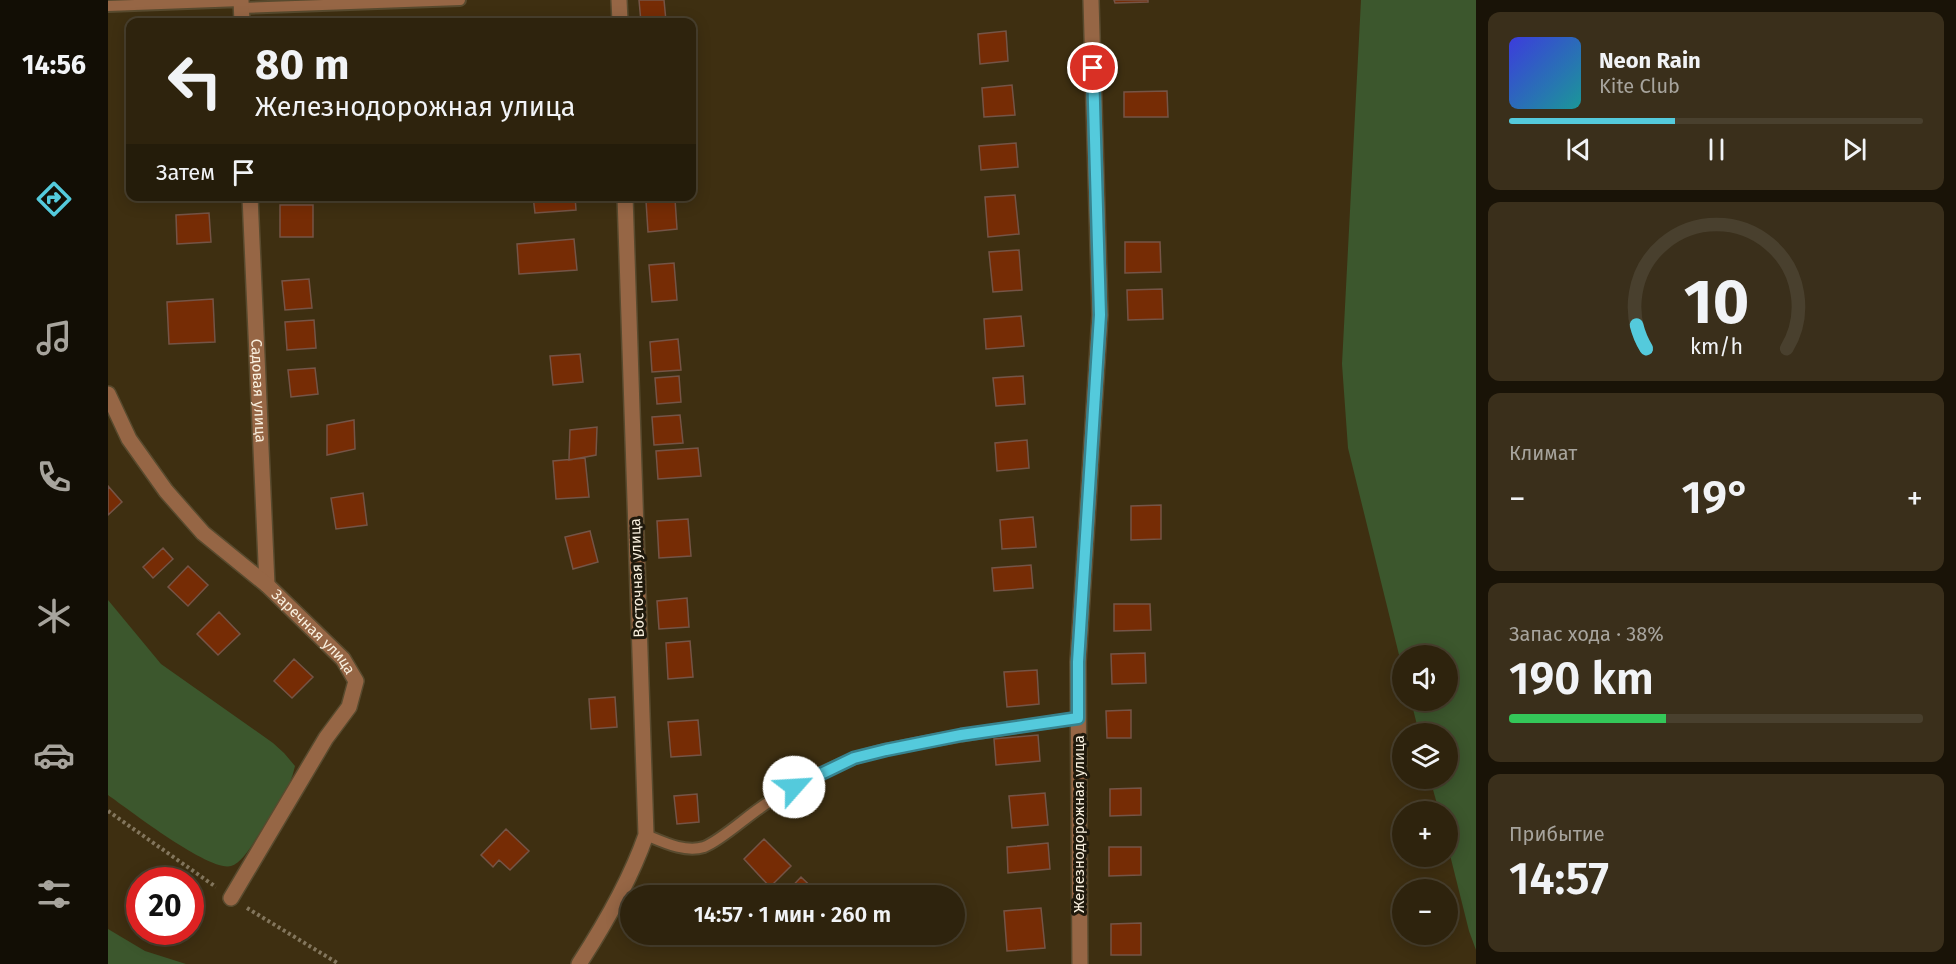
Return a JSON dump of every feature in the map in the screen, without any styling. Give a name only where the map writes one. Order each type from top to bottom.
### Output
[{"type":"street","points":[[619,0],[620,18]]},
{"type":"street","name":"Железнодорожная улица","points":[[1080,964],[1078,662],[1100,315],[1091,0]]},
{"type":"street","name":"Садовая улица","points":[[250,201],[267,585]]},
{"type":"street","name":"Восточная улица","points":[[579,964],[619,897],[640,854],[646,835],[625,201]]},
{"type":"street","name":"Заречная улица","points":[[108,393],[129,439],[166,491],[203,533],[267,585],[344,659],[356,681],[349,707],[326,738],[231,897]]},
{"type":"lane","points":[[108,6],[241,8],[460,0]]},
{"type":"lane","points":[[646,835],[687,849],[704,847],[770,801],[854,758],[961,735],[1078,718]]},
{"type":"green space","points":[[1361,0],[1476,0],[1476,950],[1453,867],[1458,867],[1458,801],[1436,801],[1433,789],[1458,789],[1458,723],[1416,723],[1414,711],[1458,711],[1458,645],[1397,645],[1348,448],[1342,364]]},
{"type":"green space","points":[[108,600],[161,664],[273,743],[295,766],[290,783],[278,806],[249,850],[236,864],[220,865],[188,850],[108,795]]},
{"type":"green space","points":[[108,929],[126,940],[126,945],[135,945],[145,951],[186,964],[108,964]]},
{"type":"building","points":[[639,0],[664,0],[666,18],[641,18]]},
{"type":"building","points":[[1114,0],[1148,0],[1148,2],[1115,3]]},
{"type":"building","points":[[1006,31],[1008,61],[980,64],[978,34]]},
{"type":"building","points":[[1012,85],[1015,115],[984,117],[982,88]]},
{"type":"building","points":[[1167,91],[1168,117],[1124,117],[1124,92]]},
{"type":"building","points":[[1016,143],[1018,167],[981,170],[979,146]]},
{"type":"building","points":[[1015,195],[1019,234],[988,237],[985,197]]},
{"type":"building","points":[[534,201],[575,201],[576,210],[535,213]]},
{"type":"building","points":[[646,201],[675,201],[677,229],[648,232]]},
{"type":"building","points":[[280,205],[313,205],[313,237],[280,237]]},
{"type":"building","points":[[209,213],[211,242],[177,244],[176,215]]},
{"type":"building","points":[[574,239],[577,270],[519,274],[517,244]]},
{"type":"building","points":[[1125,242],[1160,242],[1161,272],[1125,273]]},
{"type":"building","points":[[1019,250],[1022,290],[993,292],[989,252]]},
{"type":"building","points":[[674,263],[677,300],[652,302],[649,265]]},
{"type":"building","points":[[309,279],[312,308],[285,310],[282,281]]},
{"type":"building","points":[[1162,289],[1163,319],[1128,320],[1127,290]]},
{"type":"building","points":[[213,299],[215,342],[169,344],[167,302]]},
{"type":"building","points":[[1021,316],[1024,346],[986,349],[984,319]]},
{"type":"building","points":[[314,320],[316,348],[287,350],[285,322]]},
{"type":"building","points":[[678,339],[681,370],[652,372],[650,342]]},
{"type":"building","points":[[580,354],[583,382],[553,385],[550,356]]},
{"type":"building","points":[[315,368],[318,394],[291,397],[288,370]]},
{"type":"building","points":[[679,376],[681,402],[657,404],[655,378]]},
{"type":"building","points":[[1023,376],[1025,404],[996,406],[993,378]]},
{"type":"building","points":[[680,415],[683,443],[654,445],[652,417]]},
{"type":"building","points":[[354,420],[355,449],[327,455],[327,425]]},
{"type":"building","points":[[597,427],[596,455],[569,460],[570,430]]},
{"type":"building","points":[[1027,440],[1029,468],[997,471],[995,443]]},
{"type":"building","points":[[698,448],[701,476],[658,479],[656,451]]},
{"type":"building","points":[[585,458],[589,497],[556,499],[553,461]]},
{"type":"building","points":[[108,486],[122,502],[108,515]]},
{"type":"building","points":[[363,493],[367,525],[336,529],[331,498]]},
{"type":"building","points":[[1161,505],[1161,539],[1131,540],[1131,506]]},
{"type":"building","points":[[1033,517],[1036,547],[1002,549],[1000,520]]},
{"type":"building","points":[[688,519],[691,556],[659,558],[657,521]]},
{"type":"building","points":[[590,531],[598,562],[573,569],[565,537]]},
{"type":"building","points":[[163,548],[173,559],[153,578],[143,567]]},
{"type":"building","points":[[1031,565],[1033,588],[994,591],[992,568]]},
{"type":"building","points":[[188,566],[208,585],[188,606],[168,587]]},
{"type":"building","points":[[687,598],[689,627],[659,629],[657,601]]},
{"type":"building","points":[[1114,604],[1150,604],[1151,630],[1114,631]]},
{"type":"building","points":[[219,612],[240,634],[218,655],[197,634]]},
{"type":"building","points":[[690,641],[693,677],[668,679],[666,643]]},
{"type":"building","points":[[1145,653],[1146,683],[1112,684],[1111,654]]},
{"type":"building","points":[[294,659],[313,677],[292,698],[274,681]]},
{"type":"building","points":[[1037,670],[1039,704],[1007,707],[1004,672]]},
{"type":"building","points":[[615,697],[617,727],[591,729],[589,699]]},
{"type":"building","points":[[1131,710],[1131,738],[1107,738],[1106,711]]},
{"type":"building","points":[[698,720],[701,755],[671,757],[668,722]]},
{"type":"building","points":[[1038,735],[1040,761],[996,765],[994,739]]},
{"type":"building","points":[[1141,788],[1141,815],[1110,816],[1110,789]]},
{"type":"building","points":[[1045,793],[1048,825],[1012,828],[1009,796]]},
{"type":"building","points":[[697,794],[699,822],[677,824],[674,796]]},
{"type":"building","points":[[506,829],[529,851],[510,870],[499,860],[493,867],[481,855]]},
{"type":"building","points":[[764,839],[791,866],[772,885],[768,885],[744,859]]},
{"type":"building","points":[[1048,843],[1050,869],[1008,873],[1007,847]]},
{"type":"building","points":[[1109,847],[1141,847],[1141,875],[1109,876]]},
{"type":"building","points":[[801,877],[809,885],[793,885]]},
{"type":"building","points":[[1041,908],[1045,948],[1007,951],[1004,911]]},
{"type":"building","points":[[1141,923],[1141,955],[1111,955],[1111,924]]},
{"type":"route","points":[[794,787],[854,758],[886,750],[961,735],[1078,718],[1078,662],[1100,315],[1093,68]]}]
